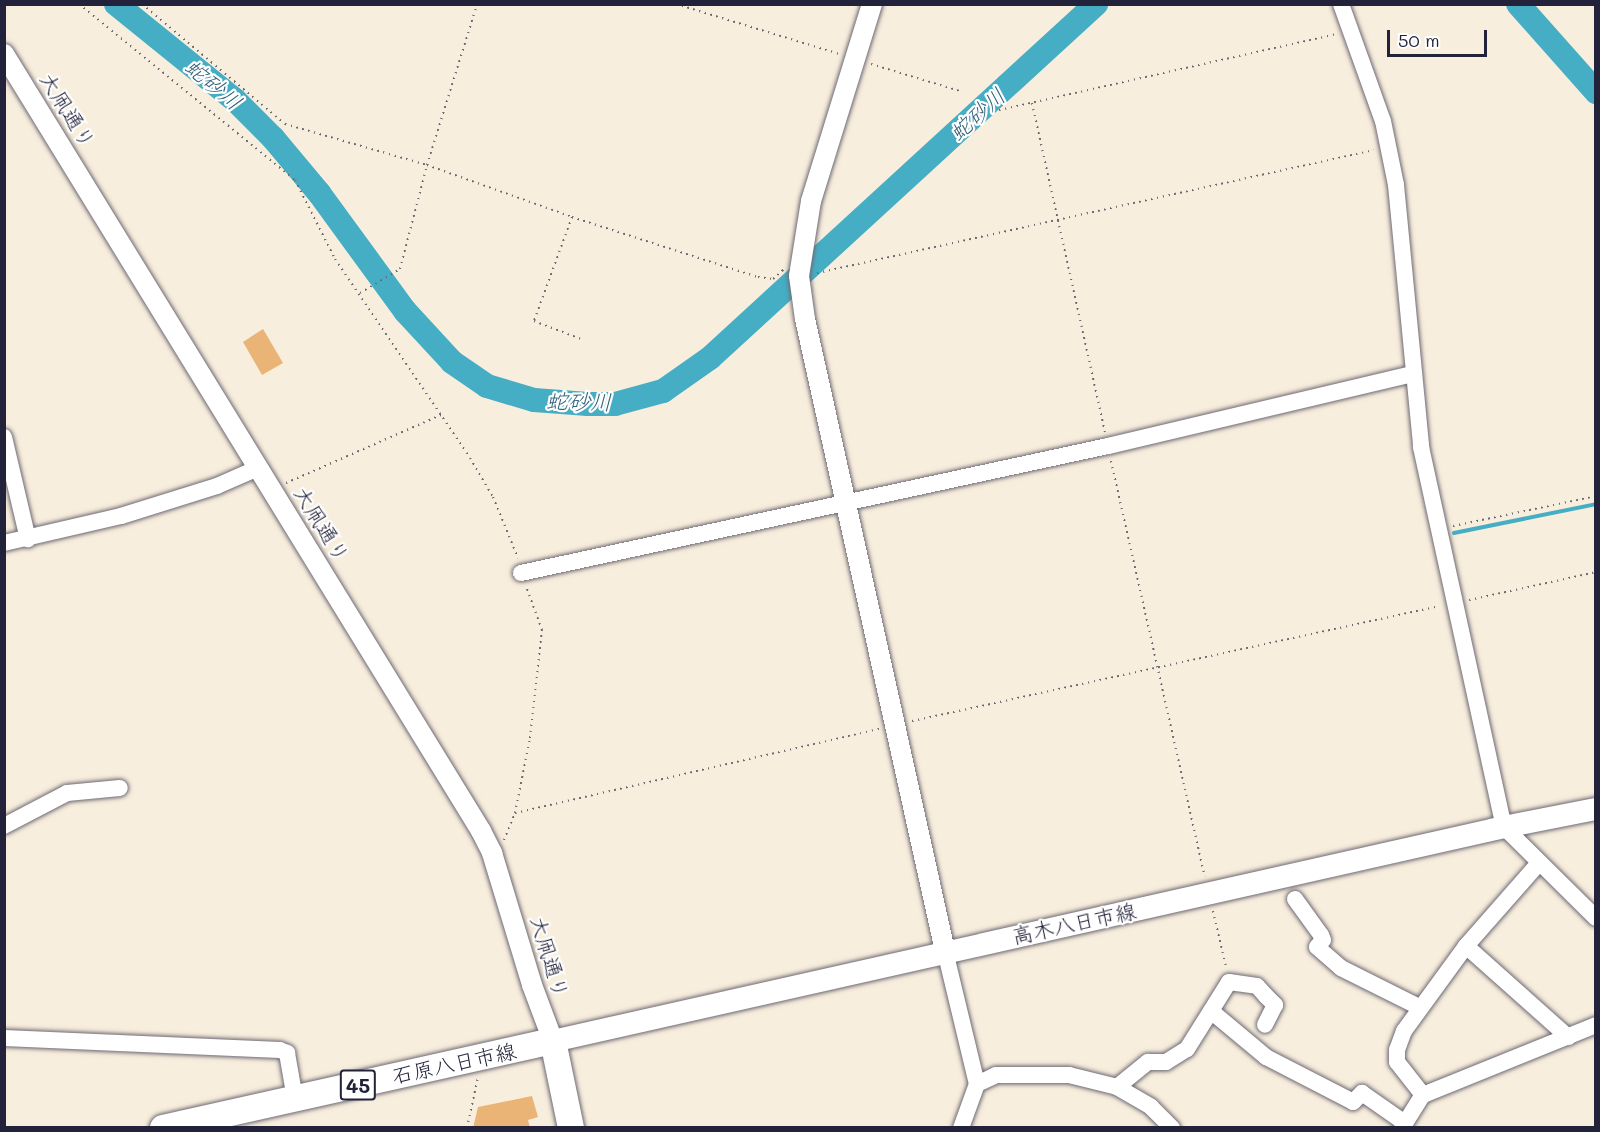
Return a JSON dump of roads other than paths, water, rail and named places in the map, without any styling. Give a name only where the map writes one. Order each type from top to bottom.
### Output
[{"type":"main road","name":"高木八日市線","points":[[553,1041],[945,951],[1504,827],[1596,809]]},
{"type":"main road","name":"石原八日市線","points":[[163,1128],[553,1041]]},
{"type":"main road","points":[[553,1041],[571,1128]]},
{"type":"street","points":[[872,4],[811,201],[799,276],[805,319],[897,725],[945,951],[977,1084],[961,1128]]},
{"type":"street","points":[[1341,4],[1383,121],[1389,147],[1396,186],[1421,447],[1504,827],[1596,918]]},
{"type":"street","name":"大凧通り","points":[[4,54],[429,744],[492,853],[532,985],[553,1041]]},
{"type":"street","points":[[521,573],[1108,446],[1413,374]]},
{"type":"street","points":[[4,437],[28,539]]},
{"type":"street","points":[[4,543],[121,516],[217,486],[258,468]]},
{"type":"street","points":[[4,826],[67,794],[120,788]]},
{"type":"street","points":[[1423,1095],[1397,1062],[1397,1050],[1404,1031],[1419,1007],[1466,946],[1539,863]]},
{"type":"street","points":[[1294,899],[1321,935],[1323,940],[1317,947],[1341,968],[1419,1007]]},
{"type":"street","points":[[1466,946],[1568,1037]]},
{"type":"street","points":[[1117,1087],[1148,1062],[1166,1062],[1187,1048],[1229,982],[1257,986],[1275,1005],[1265,1025]]},
{"type":"street","points":[[1211,1011],[1266,1057],[1353,1102],[1362,1093],[1403,1125],[1423,1095],[1596,1025]]},
{"type":"street","points":[[4,1038],[280,1050],[287,1053],[295,1099]]},
{"type":"street","points":[[977,1084],[996,1075],[1069,1075],[1117,1087],[1152,1107],[1173,1128]]},
{"type":"waterway","name":"蛇砂川","points":[[116,4],[235,100],[273,138],[319,193],[405,311],[452,362],[487,386],[534,400],[588,404],[615,404],[663,391],[710,358],[1096,4]]},
{"type":"waterway","name":"蛇砂川","points":[[1518,4],[1596,92]]},
{"type":"waterway","points":[[1454,533],[1596,504]]}]
